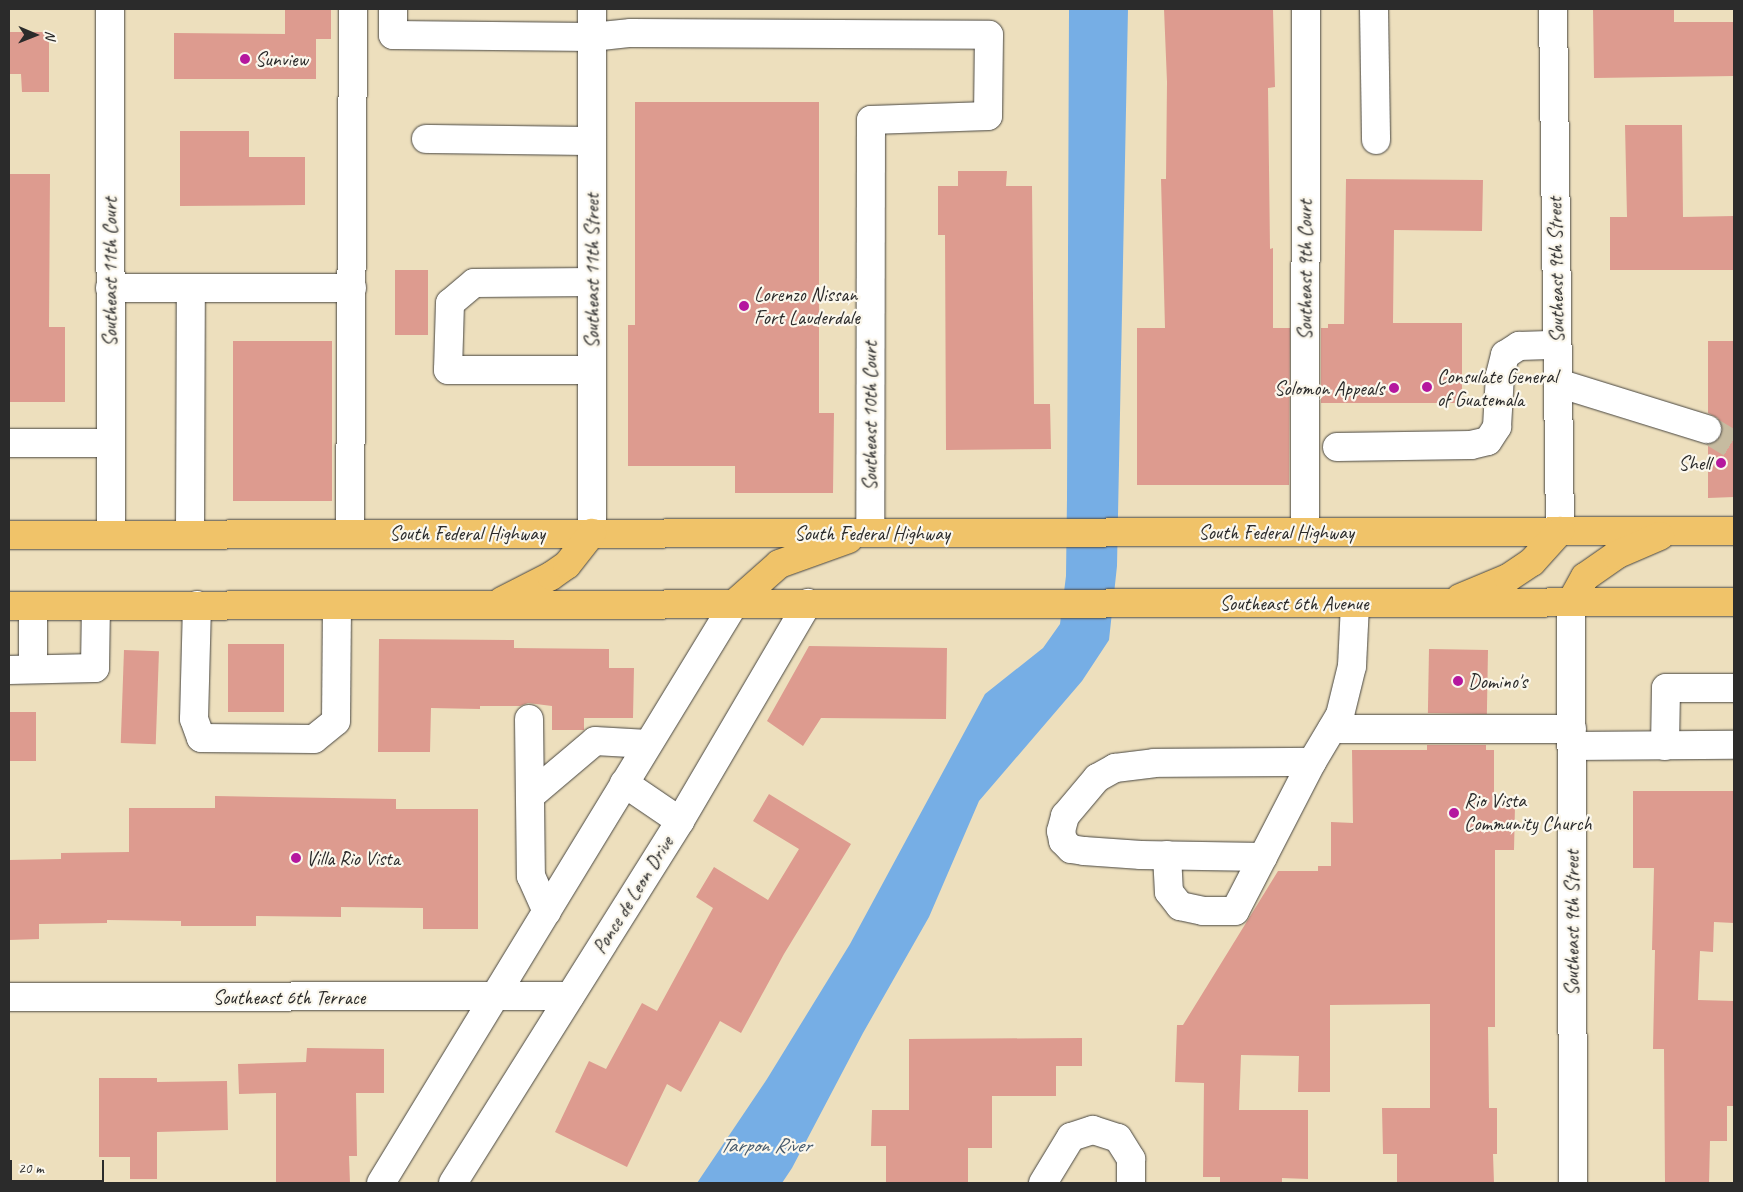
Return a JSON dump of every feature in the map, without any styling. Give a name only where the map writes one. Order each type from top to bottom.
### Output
[{"type":"main road","name":"South Federal Highway","points":[[9,535],[592,532],[1035,534],[1304,531],[1734,531]]},
{"type":"main road","points":[[1447,603],[1508,578],[1532,562],[1560,531]]},
{"type":"main road","points":[[496,604],[567,565],[592,532]]},
{"type":"main road","points":[[734,604],[778,564],[870,532]]},
{"type":"main road","points":[[1571,602],[1585,577],[1616,555],[1670,532]]},
{"type":"main road","points":[[1447,603],[1734,602]]},
{"type":"main road","points":[[21,606],[808,603]]},
{"type":"main road","name":"Southeast 6th Avenue","points":[[808,603],[1447,603]]},
{"type":"street","name":"Southeast 11th Court","points":[[110,9],[111,535]]},
{"type":"street","points":[[350,534],[353,9]]},
{"type":"street","points":[[393,9],[393,35],[592,36]]},
{"type":"street","name":"Southeast 11th Street","points":[[592,9],[592,532]]},
{"type":"street","name":"Southeast 9th Court","points":[[1304,531],[1306,9]]},
{"type":"street","points":[[1374,9],[1376,140]]},
{"type":"street","name":"Southeast 9th Street","points":[[1553,9],[1560,531]]},
{"type":"street","name":"Southeast 10th Court","points":[[592,36],[631,32],[989,35],[988,116],[871,120],[870,532]]},
{"type":"street","points":[[426,139],[592,141]]},
{"type":"street","points":[[592,282],[474,283],[450,303],[448,370],[592,370]]},
{"type":"street","points":[[110,288],[352,288]]},
{"type":"street","points":[[190,535],[191,288]]},
{"type":"street","points":[[1337,447],[1472,446],[1488,441],[1497,427],[1500,375],[1505,355],[1519,346],[1558,345]]},
{"type":"street","points":[[1558,383],[1707,429]]},
{"type":"street","points":[[9,443],[111,443]]},
{"type":"street","name":"Southeast 9th Street","points":[[1571,602],[1573,1183]]},
{"type":"street","name":"Ponce de Leon Drive","points":[[453,1183],[680,820],[808,603]]},
{"type":"street","points":[[382,1183],[734,604]]},
{"type":"street","points":[[1167,855],[1169,892],[1180,906],[1203,911],[1235,912],[1314,759],[1340,715],[1352,666],[1355,604]]},
{"type":"street","points":[[197,606],[194,719],[201,738],[314,739],[336,721],[337,605]]},
{"type":"street","points":[[21,606],[21,669],[95,668],[96,606]]},
{"type":"street","points":[[1666,746],[1666,688],[1734,688]]},
{"type":"street","points":[[529,719],[531,876],[547,912]]},
{"type":"street","points":[[1332,729],[1572,738],[1666,746],[1734,745]]},
{"type":"street","points":[[530,796],[596,741],[648,744]]},
{"type":"street","points":[[1263,857],[1167,855],[1071,849],[1063,841],[1061,831],[1065,816],[1097,778],[1115,768],[1154,763],[1314,759]]},
{"type":"street","points":[[624,783],[680,820]]},
{"type":"street","name":"Southeast 6th Terrace","points":[[9,997],[570,996]]},
{"type":"street","points":[[1043,1183],[1071,1137],[1093,1130],[1118,1138],[1131,1159],[1131,1183]]},
{"type":"water","name":"Tarpon River","points":[[1069,9],[1128,9],[1117,566],[1109,640],[1082,681],[979,801],[929,917],[863,1033],[792,1168],[782,1183],[697,1183],[767,1079],[850,944],[985,694],[1043,648],[1060,624],[1066,576]]},
{"type":"building","name":"Sunview","points":[[285,9],[331,9],[331,39],[316,39],[316,79],[174,79],[174,33],[285,34]]},
{"type":"building","points":[[1164,9],[1273,9],[1275,87],[1268,88],[1270,249],[1273,248],[1273,328],[1290,328],[1289,485],[1137,485],[1137,328],[1165,328],[1161,179],[1166,179],[1167,82]]},
{"type":"building","points":[[1593,9],[1674,9],[1674,22],[1734,22],[1734,76],[1594,78]]},
{"type":"building","points":[[9,32],[49,32],[49,92],[22,92],[21,74],[9,74]]},
{"type":"building","name":"Lorenzo Nissan Fort Lauderdale","points":[[635,102],[819,102],[819,413],[834,413],[833,493],[735,493],[735,466],[628,466],[628,325],[635,325]]},
{"type":"building","points":[[1625,125],[1682,125],[1683,217],[1734,216],[1734,270],[1610,270],[1610,217],[1627,217]]},
{"type":"building","points":[[180,131],[249,131],[249,157],[305,157],[305,205],[180,206]]},
{"type":"building","points":[[958,171],[1007,171],[1006,186],[1032,186],[1034,404],[1050,404],[1051,449],[946,450],[945,235],[938,235],[938,186],[958,186]]},
{"type":"building","points":[[9,174],[50,174],[49,327],[65,327],[65,402],[9,402]]},
{"type":"building","points":[[1346,179],[1483,180],[1482,231],[1394,230],[1393,323],[1462,323],[1462,403],[1321,403],[1321,328],[1328,328],[1328,324],[1344,324]]},
{"type":"building","points":[[395,270],[428,270],[428,335],[395,335]]},
{"type":"building","points":[[233,341],[332,341],[332,501],[233,501]]},
{"type":"building","points":[[1708,341],[1734,341],[1734,497],[1708,498],[1708,444],[1718,440],[1722,433],[1722,426],[1718,418],[1708,413]]},
{"type":"building","points":[[379,639],[514,640],[514,648],[609,649],[609,668],[634,668],[633,718],[584,718],[584,730],[552,730],[552,706],[528,703],[520,706],[480,706],[480,709],[431,708],[430,752],[378,752]]},
{"type":"building","points":[[228,644],[284,644],[284,712],[228,712]]},
{"type":"building","points":[[809,646],[947,648],[946,719],[821,718],[803,746],[767,721]]},
{"type":"building","name":"Domino's","points":[[1429,649],[1488,650],[1487,714],[1428,713]]},
{"type":"building","points":[[124,650],[159,651],[156,744],[121,743]]},
{"type":"building","points":[[9,712],[36,712],[36,761],[9,761]]},
{"type":"building","points":[[1427,745],[1486,745],[1486,750],[1494,750],[1494,806],[1515,806],[1514,850],[1495,850],[1495,1027],[1488,1027],[1489,1108],[1497,1108],[1497,1154],[1493,1154],[1494,1183],[1397,1183],[1397,1154],[1383,1154],[1382,1108],[1430,1108],[1430,1004],[1330,1005],[1330,1092],[1298,1092],[1299,1056],[1241,1055],[1239,1110],[1308,1110],[1308,1179],[1282,1178],[1282,1183],[1220,1183],[1220,1177],[1203,1177],[1204,1083],[1175,1082],[1177,1025],[1183,1025],[1278,871],[1318,871],[1318,866],[1331,866],[1331,822],[1353,823],[1352,750],[1427,750]]},
{"type":"building","points":[[1633,791],[1734,791],[1734,923],[1714,922],[1713,952],[1700,951],[1698,1000],[1734,1001],[1734,1106],[1727,1106],[1727,1141],[1710,1141],[1709,1183],[1665,1183],[1664,1049],[1653,1049],[1655,950],[1652,950],[1654,868],[1633,868]]},
{"type":"building","points":[[769,794],[851,844],[784,954],[741,1033],[720,1021],[681,1092],[667,1084],[627,1167],[555,1132],[589,1061],[606,1069],[642,1003],[657,1011],[713,908],[696,897],[714,867],[768,900],[799,849],[753,821]]},
{"type":"building","points":[[215,796],[396,799],[396,809],[478,809],[478,929],[423,929],[423,908],[341,907],[341,917],[256,916],[256,926],[181,926],[181,921],[107,920],[107,923],[39,924],[39,939],[9,940],[9,860],[61,859],[61,853],[129,852],[129,808],[215,808]]},
{"type":"building","points":[[1082,1038],[1082,1066],[1056,1066],[1056,1096],[992,1096],[992,1148],[968,1148],[968,1183],[886,1183],[886,1146],[871,1146],[872,1110],[909,1110],[909,1039]]},
{"type":"building","points":[[307,1048],[384,1049],[384,1093],[356,1093],[357,1156],[349,1156],[350,1183],[276,1183],[276,1093],[239,1094],[238,1064],[306,1062]]},
{"type":"building","points":[[99,1078],[157,1078],[157,1082],[227,1081],[228,1130],[157,1132],[157,1179],[130,1179],[130,1157],[99,1157]]},
{"type":"tunnel","points":[[1707,429],[1734,445]]},
{"type":"place","name":"Sunview","points":[[245,59]]},
{"type":"place","name":"Lorenzo Nissan Fort Lauderdale","points":[[744,306]]},
{"type":"place","name":"Consulate General of Guatemala","points":[[1427,387]]},
{"type":"place","name":"Solomon Appeals","points":[[1394,388]]},
{"type":"place","name":"Shell","points":[[1721,463]]},
{"type":"place","name":"Domino's","points":[[1458,681]]},
{"type":"place","name":"Rio Vista Community Church","points":[[1454,813]]},
{"type":"place","name":"Villa Rio Vista","points":[[296,858]]}]
